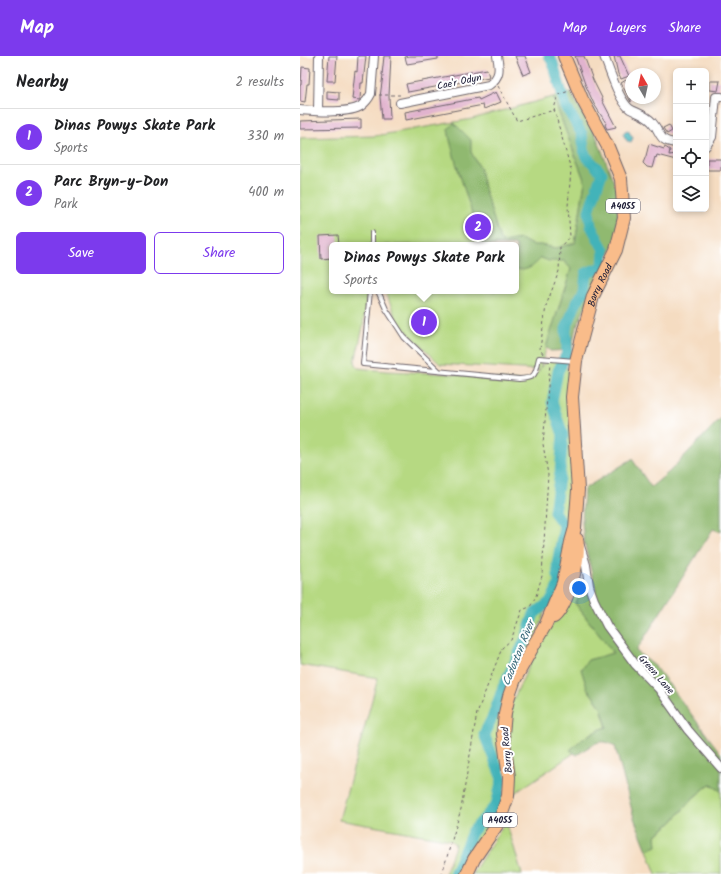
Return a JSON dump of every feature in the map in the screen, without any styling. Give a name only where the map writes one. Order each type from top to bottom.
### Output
[{"type":"main road","name":"Barry Road","points":[[564,56],[582,99],[608,146],[621,179],[624,218],[616,250],[593,296],[576,361],[572,396],[578,490],[575,528],[570,542],[576,566]]},
{"type":"main road","name":"Barry Road","points":[[546,624],[558,614],[571,586],[576,566],[578,543],[575,528]]},
{"type":"main road","name":"Barry Road","points":[[467,874],[474,859],[499,822],[508,796],[509,777],[503,734],[505,713],[515,679],[546,624],[563,582],[576,566]]},
{"type":"street","points":[[318,111],[319,56]]},
{"type":"street","points":[[300,110],[318,111],[354,109],[361,107],[370,95],[374,56]]},
{"type":"street","name":"Cae'r Odyn","points":[[402,102],[488,85],[495,80],[499,70],[497,56]]},
{"type":"street","points":[[604,56],[614,83],[623,100],[630,108],[651,121],[661,138],[673,142]]},
{"type":"street","points":[[709,142],[712,137],[716,97],[721,97]]},
{"type":"street","name":"Green Lane","points":[[576,566],[589,586],[607,626],[635,664],[659,689],[688,730],[721,768]]},
{"type":"street","points":[[571,586],[579,583],[589,586]]},
{"type":"lane","points":[[372,233],[372,242]]},
{"type":"lane","points":[[370,294],[363,364],[529,379],[535,374],[539,358],[576,361]]},
{"type":"lane","points":[[379,294],[386,309],[404,337],[439,371]]},
{"type":"path","points":[[495,80],[517,121],[554,110]]},
{"type":"path","points":[[442,874],[461,809],[477,713],[502,648],[511,640],[522,610],[530,607],[536,596],[542,576],[548,475],[543,444],[549,359],[540,349],[546,306],[559,271],[560,247],[570,236],[568,206],[571,170],[554,110],[558,95],[565,92]]},
{"type":"path","points":[[370,95],[403,94],[402,102]]},
{"type":"green space","points":[[570,92],[595,133],[618,193],[618,236],[575,331],[572,350],[550,351],[546,347],[571,269],[564,261],[549,261],[541,258],[530,268],[519,270],[519,242],[501,242],[521,239],[532,245],[556,248],[575,243],[585,182],[553,97]]},
{"type":"green space","points":[[553,97],[585,182],[571,269],[540,368],[547,361],[554,360],[564,364],[569,373],[574,492],[564,568],[499,722],[497,733],[502,754],[505,778],[501,806],[463,874],[445,874],[455,844],[450,840],[339,820],[378,678],[300,665],[300,138],[375,136],[472,119]],"holes":[[[329,242],[519,242],[519,294],[386,294],[398,323],[440,364],[540,370],[532,378],[519,381],[451,374],[358,368],[355,362],[363,327],[367,294],[329,294]]]},
{"type":"green space","points":[[454,123],[471,140],[471,152],[480,168],[484,188],[501,242],[481,242],[450,140],[448,129]]},
{"type":"green space","points":[[721,418],[721,532],[713,529],[636,651],[656,667],[721,754],[721,791],[710,784],[693,798],[671,823],[656,835],[657,846],[647,850],[634,818],[615,746],[604,742],[595,743],[577,755],[570,750],[587,736],[607,727],[601,707],[587,688],[581,669],[588,660],[613,653],[575,603],[579,597],[596,591],[584,541],[582,522],[584,489],[632,459],[651,487],[669,472]]},
{"type":"green space","points":[[582,586],[590,593],[575,603],[614,654],[588,660],[587,688],[601,707],[607,728],[599,730],[571,750],[574,753],[512,795],[509,744],[511,704],[544,635],[554,622],[574,589]]},
{"type":"green space","points":[[710,784],[721,791],[721,874],[656,874],[647,850],[656,846],[656,835],[671,823],[693,798]]},
{"type":"green space","points":[[506,821],[522,874],[472,874]]},
{"type":"water","points":[[628,130],[633,138],[631,142],[627,141],[623,134]]},
{"type":"building","points":[[329,56],[337,56],[335,81],[327,81]]},
{"type":"building","points":[[358,56],[366,56],[363,83],[361,83],[360,100],[352,99],[355,71],[357,72]]},
{"type":"building","points":[[384,56],[391,56],[389,96],[390,119],[382,119],[380,97]]},
{"type":"building","points":[[438,56],[438,59],[407,64],[405,57]]},
{"type":"building","points":[[515,56],[525,56],[531,72],[523,75]]},
{"type":"building","points":[[575,56],[584,56],[602,100],[616,127],[607,129],[605,125],[606,123],[594,104],[585,84]]},
{"type":"building","points":[[614,56],[620,56],[625,68],[625,78],[621,79],[618,74]]},
{"type":"building","points":[[302,67],[310,68],[309,84],[307,84],[305,102],[300,101]]},
{"type":"building","points":[[487,69],[489,77],[408,92],[406,84]]},
{"type":"building","points":[[625,81],[625,91],[621,83]]},
{"type":"building","points":[[710,81],[720,81],[718,91],[710,90]]},
{"type":"building","points":[[327,91],[339,92],[339,100],[327,99]]},
{"type":"building","points":[[496,92],[501,102],[484,109],[483,105],[406,120],[405,112],[478,98],[479,100]]},
{"type":"building","points":[[361,119],[361,128],[300,129],[300,121]]},
{"type":"building","points":[[669,125],[672,131],[667,134],[663,128]]},
{"type":"building","points":[[649,144],[664,149],[665,147],[670,150],[669,155],[673,154],[673,159],[657,155],[652,168],[647,167],[643,163]]},
{"type":"building","points":[[709,159],[721,159],[721,170],[709,170]]},
{"type":"building","points":[[338,235],[339,242],[329,242],[329,258],[321,259],[320,236]]},
{"type":"waterway","name":"Cadoxton River","points":[[454,874],[472,832],[496,805],[502,779],[484,734],[493,716],[503,687],[526,638],[534,614],[551,601],[559,584],[557,564],[564,526],[554,512],[560,472],[563,435],[552,402],[558,371],[567,353],[566,329],[575,306],[584,290],[586,273],[603,266],[604,250],[591,226],[589,211],[602,173],[585,155],[582,134],[566,107],[553,63],[549,56]]},
{"type":"place","name":"Parc Bryn-y-Don","points":[[478,227]]},
{"type":"place","name":"Dinas Powys Skate Park","points":[[424,322]]}]
